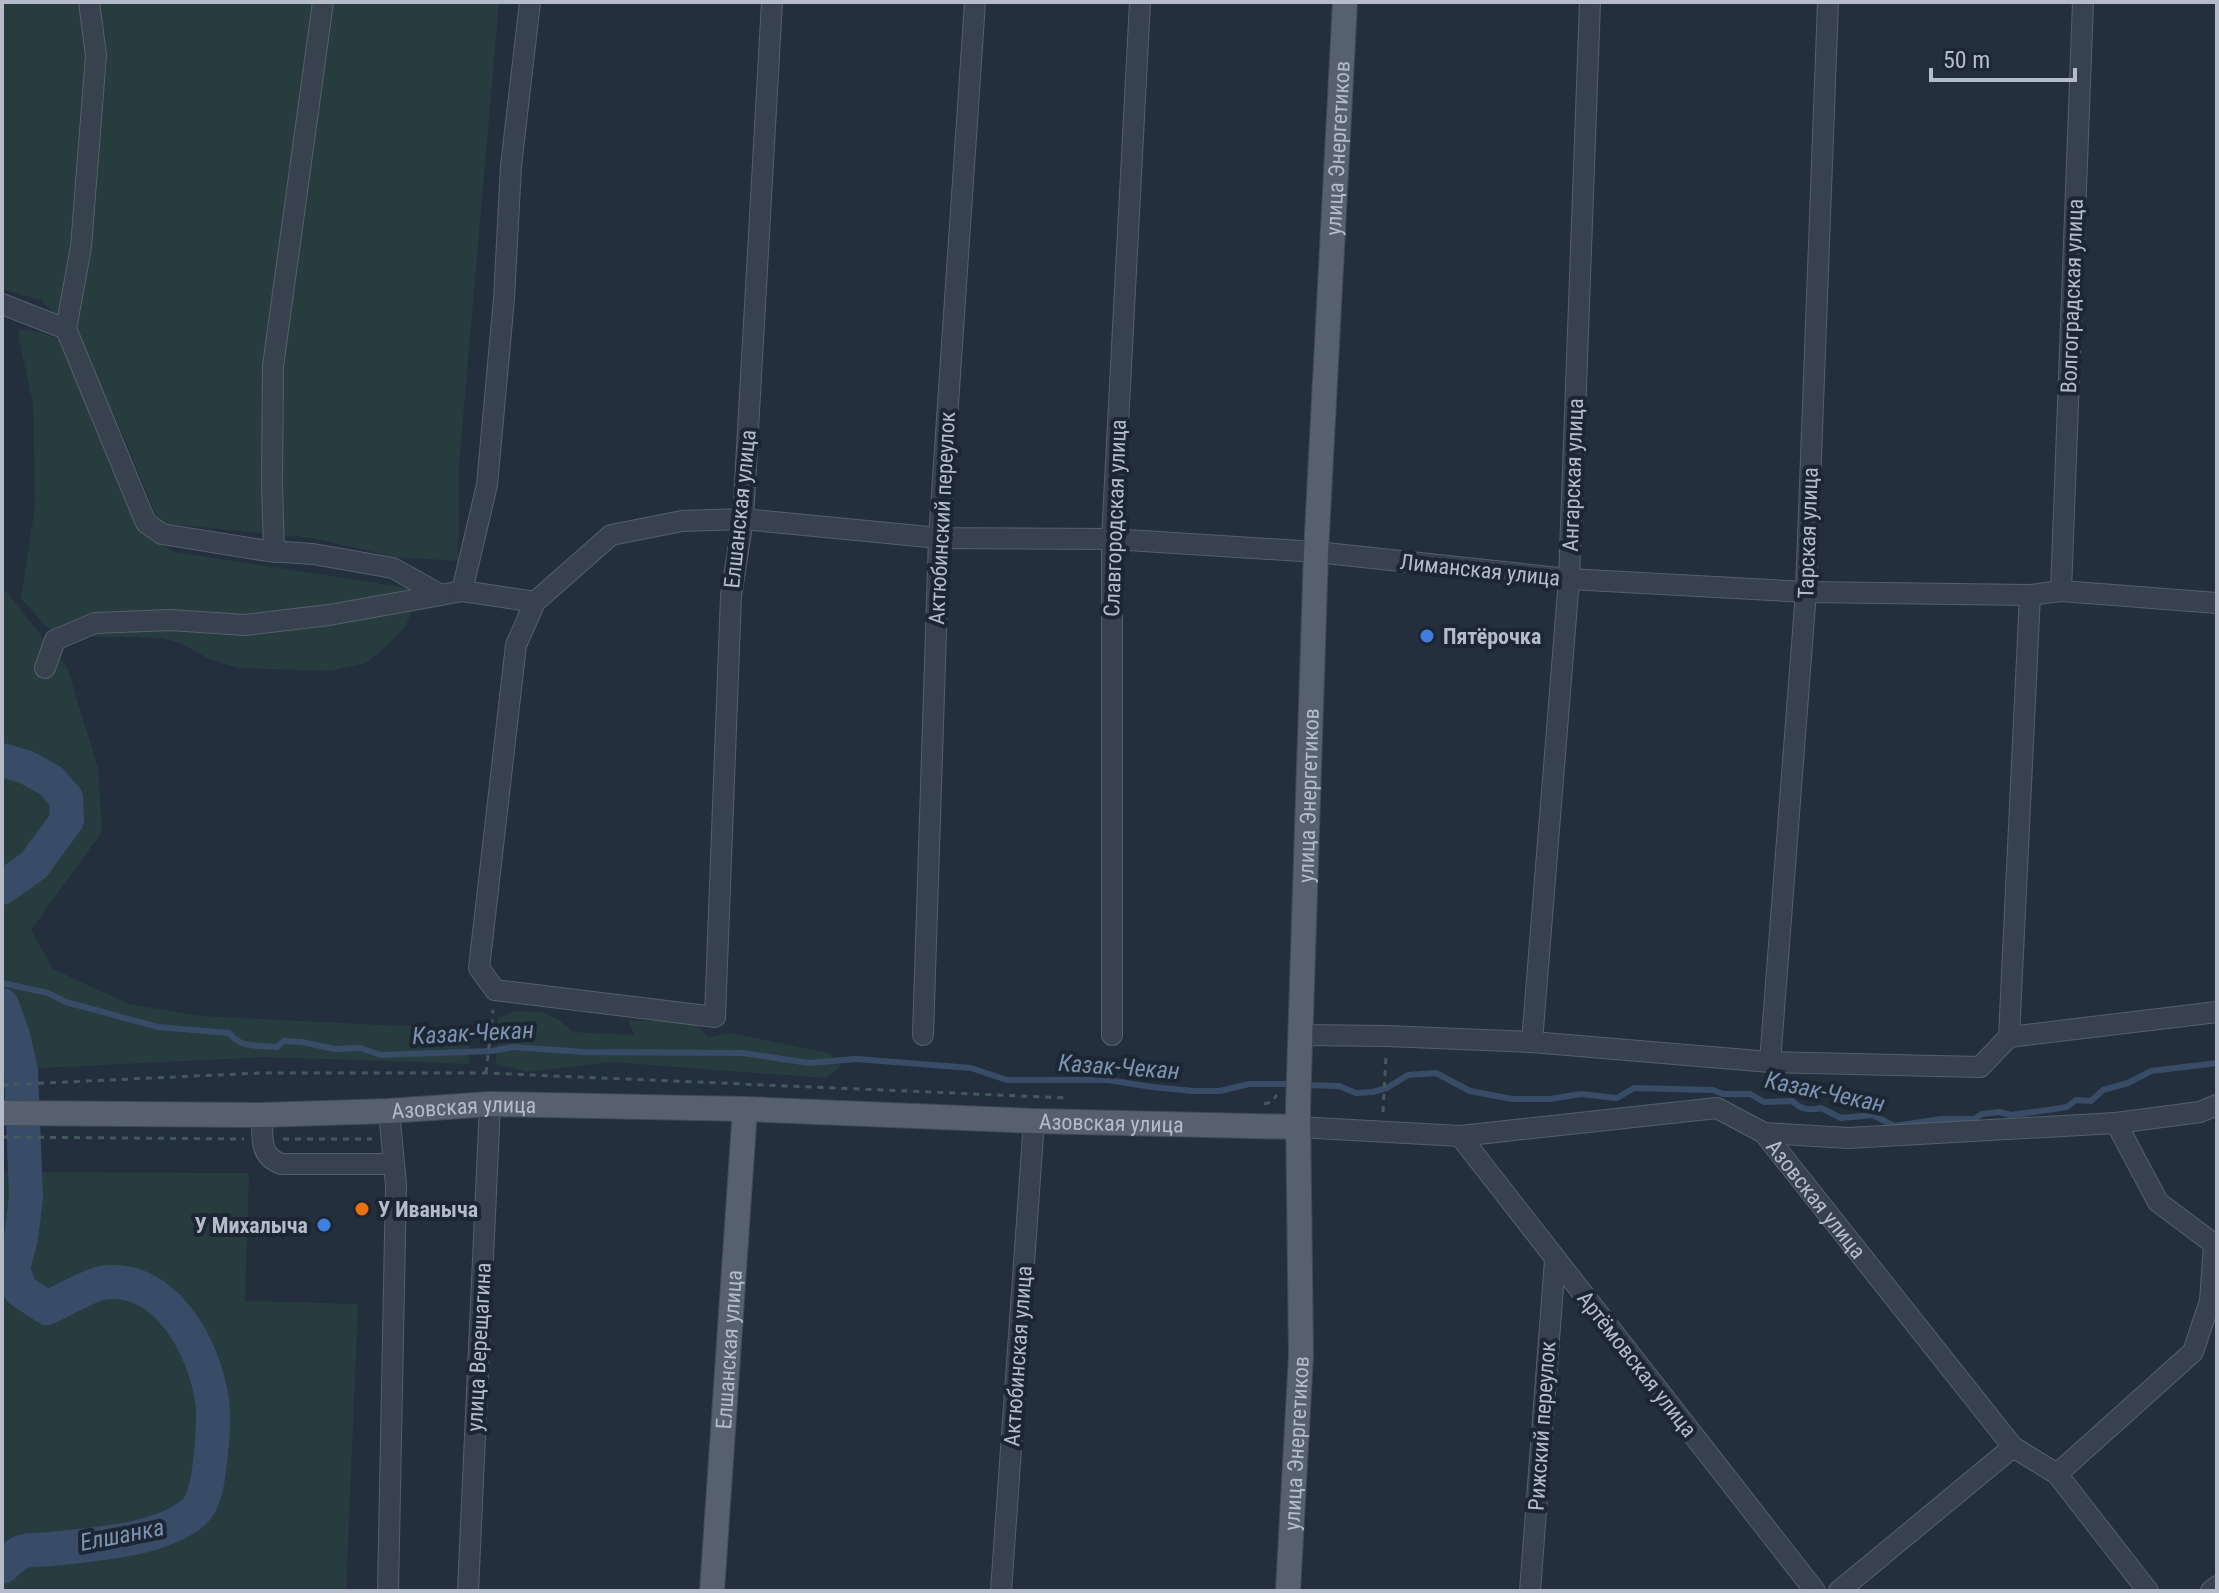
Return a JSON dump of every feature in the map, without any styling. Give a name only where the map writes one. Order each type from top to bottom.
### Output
[{"type":"main road","name":"улица Энергетиков","points":[[1288,1591],[1301,1355],[1298,1117],[1316,552],[1345,2]]},
{"type":"main road","name":"Азовская улица","points":[[2,1113],[52,1113],[262,1127],[389,1111],[490,1104],[745,1109],[1034,1121],[1298,1117]]},
{"type":"main road","name":"Елшанская улица","points":[[712,1591],[745,1109]]},
{"type":"street","points":[[89,2],[96,55],[81,247],[66,329],[146,523],[162,534],[393,568],[441,595]]},
{"type":"street","points":[[274,552],[273,366],[323,2]]},
{"type":"street","points":[[462,591],[487,485],[504,299],[511,166],[530,2]]},
{"type":"street","name":"Елшанская улица","points":[[495,990],[715,1017],[731,596],[743,519],[772,2]]},
{"type":"street","name":"Актюбинский переулок","points":[[923,1035],[939,538],[975,2]]},
{"type":"street","name":"Славгородская улица","points":[[1112,1035],[1112,539],[1140,2]]},
{"type":"street","name":"Ангарская улица","points":[[1532,1042],[1569,579],[1590,2]]},
{"type":"street","name":"Тарская улица","points":[[1770,1062],[1806,592],[1828,2]]},
{"type":"street","name":"Волгоградская улица","points":[[2061,591],[2083,2]]},
{"type":"street","points":[[2,304],[66,329]]},
{"type":"street","name":"Лиманская улица","points":[[535,602],[611,535],[682,521],[743,519],[939,538],[1112,539],[1316,552],[1569,579],[1806,592],[2030,595],[2061,591],[2217,603]]},
{"type":"street","points":[[45,668],[55,640],[95,623],[170,620],[245,625],[329,615],[462,591],[535,602],[516,645],[479,968],[495,990]]},
{"type":"street","points":[[2009,1037],[2030,595]]},
{"type":"street","points":[[1302,1045],[1387,1036],[1532,1042],[1770,1062],[1980,1067],[2009,1037],[2217,1012]]},
{"type":"street","name":"улица Верещагина","points":[[468,1591],[490,1104]]},
{"type":"street","points":[[1764,1133],[1848,1138],[2116,1123],[2200,1112],[2217,1105]]},
{"type":"street","name":"Азовская улица","points":[[1298,1117],[1460,1136],[1717,1108],[1764,1133],[2013,1447]]},
{"type":"street","points":[[388,1591],[396,1185],[389,1111]]},
{"type":"street","name":"Актюбинская улица","points":[[1001,1591],[1034,1121]]},
{"type":"street","points":[[2057,1474],[2193,1352],[2210,1301],[2215,1243],[2158,1202],[2116,1123]]},
{"type":"street","points":[[262,1127],[264,1151],[269,1159],[281,1164],[393,1164]]},
{"type":"street","name":"Артёмовская улица","points":[[1460,1136],[1815,1591]]},
{"type":"street","name":"Рижский переулок","points":[[1530,1591],[1555,1260]]},
{"type":"street","points":[[1839,1591],[2013,1447],[2057,1474],[2148,1591]]},
{"type":"street","points":[[2211,1591],[2217,1586]]},
{"type":"path","points":[[486,1073],[495,990]]},
{"type":"path","points":[[1383,1102],[1385,1075]]},
{"type":"path","points":[[2,1085],[52,1084]]},
{"type":"path","points":[[2,1137],[52,1139],[262,1127],[391,1139]]},
{"type":"green space","points":[[2,2],[499,2],[459,465],[458,561],[396,557],[312,538],[159,523],[125,439],[77,337],[41,300],[2,289]]},
{"type":"green space","points":[[20,329],[62,340],[159,542],[174,552],[409,588],[412,611],[405,627],[366,663],[330,671],[238,668],[207,658],[181,643],[161,638],[60,636],[45,625],[21,598],[35,506],[33,404],[18,336]]},
{"type":"green space","points":[[2,524],[3,588],[67,667],[98,768],[102,832],[31,930],[53,969],[129,1004],[200,1016],[463,1029],[469,1037],[469,1064],[266,1057],[2,1070]]},
{"type":"green space","points":[[514,1011],[541,1012],[559,1020],[573,1032],[634,1035],[629,1021],[691,1020],[709,1037],[730,1033],[829,1053],[841,1066],[826,1078],[611,1062],[527,1072],[496,1064],[498,1018]]},
{"type":"green space","points":[[2,1172],[249,1173],[245,1301],[358,1304],[346,1591],[2,1591]]},
{"type":"waterway","name":"Елшанка","points":[[2,760],[26,767],[51,781],[66,798],[67,820],[34,865],[2,888]]},
{"type":"waterway","name":"Казак-Чекан","points":[[2,983],[48,993],[66,1002],[158,1027],[229,1033],[239,1042],[257,1046],[277,1047],[284,1041],[301,1042],[335,1049],[360,1048],[381,1055],[492,1051],[513,1047],[584,1052],[743,1053],[809,1063],[856,1059],[971,1068],[1007,1080],[1108,1080],[1193,1091],[1220,1091],[1249,1084],[1295,1084]]},
{"type":"waterway","name":"Елшанка","points":[[2,1005],[21,1071],[26,1197],[21,1238],[13,1268],[20,1290],[47,1308],[102,1283],[125,1283],[145,1290],[163,1302],[191,1338],[208,1381],[213,1416],[207,1482],[201,1503],[193,1513],[163,1530],[145,1535],[106,1543],[28,1550],[2,1567]]},
{"type":"waterway","name":"Казак-Чекан","points":[[1306,1085],[1339,1086],[1356,1093],[1373,1092],[1387,1088],[1408,1075],[1436,1073],[1470,1091],[1512,1099],[1550,1099],[1581,1094],[1617,1098],[1634,1088],[1713,1090],[1723,1094],[1750,1094],[1764,1102],[1792,1101],[1802,1108],[1821,1108],[1841,1118],[1873,1115],[1894,1126],[1941,1119],[1974,1119],[1982,1114],[1999,1112],[2011,1115],[2067,1107],[2076,1100],[2091,1101],[2103,1090],[2128,1083],[2151,1071],[2217,1063]]},
{"type":"place","name":"Пятёрочка","points":[[1427,636]]},
{"type":"place","name":"У Иваныча","points":[[362,1209]]},
{"type":"place","name":"У Михалыча","points":[[324,1225]]}]
